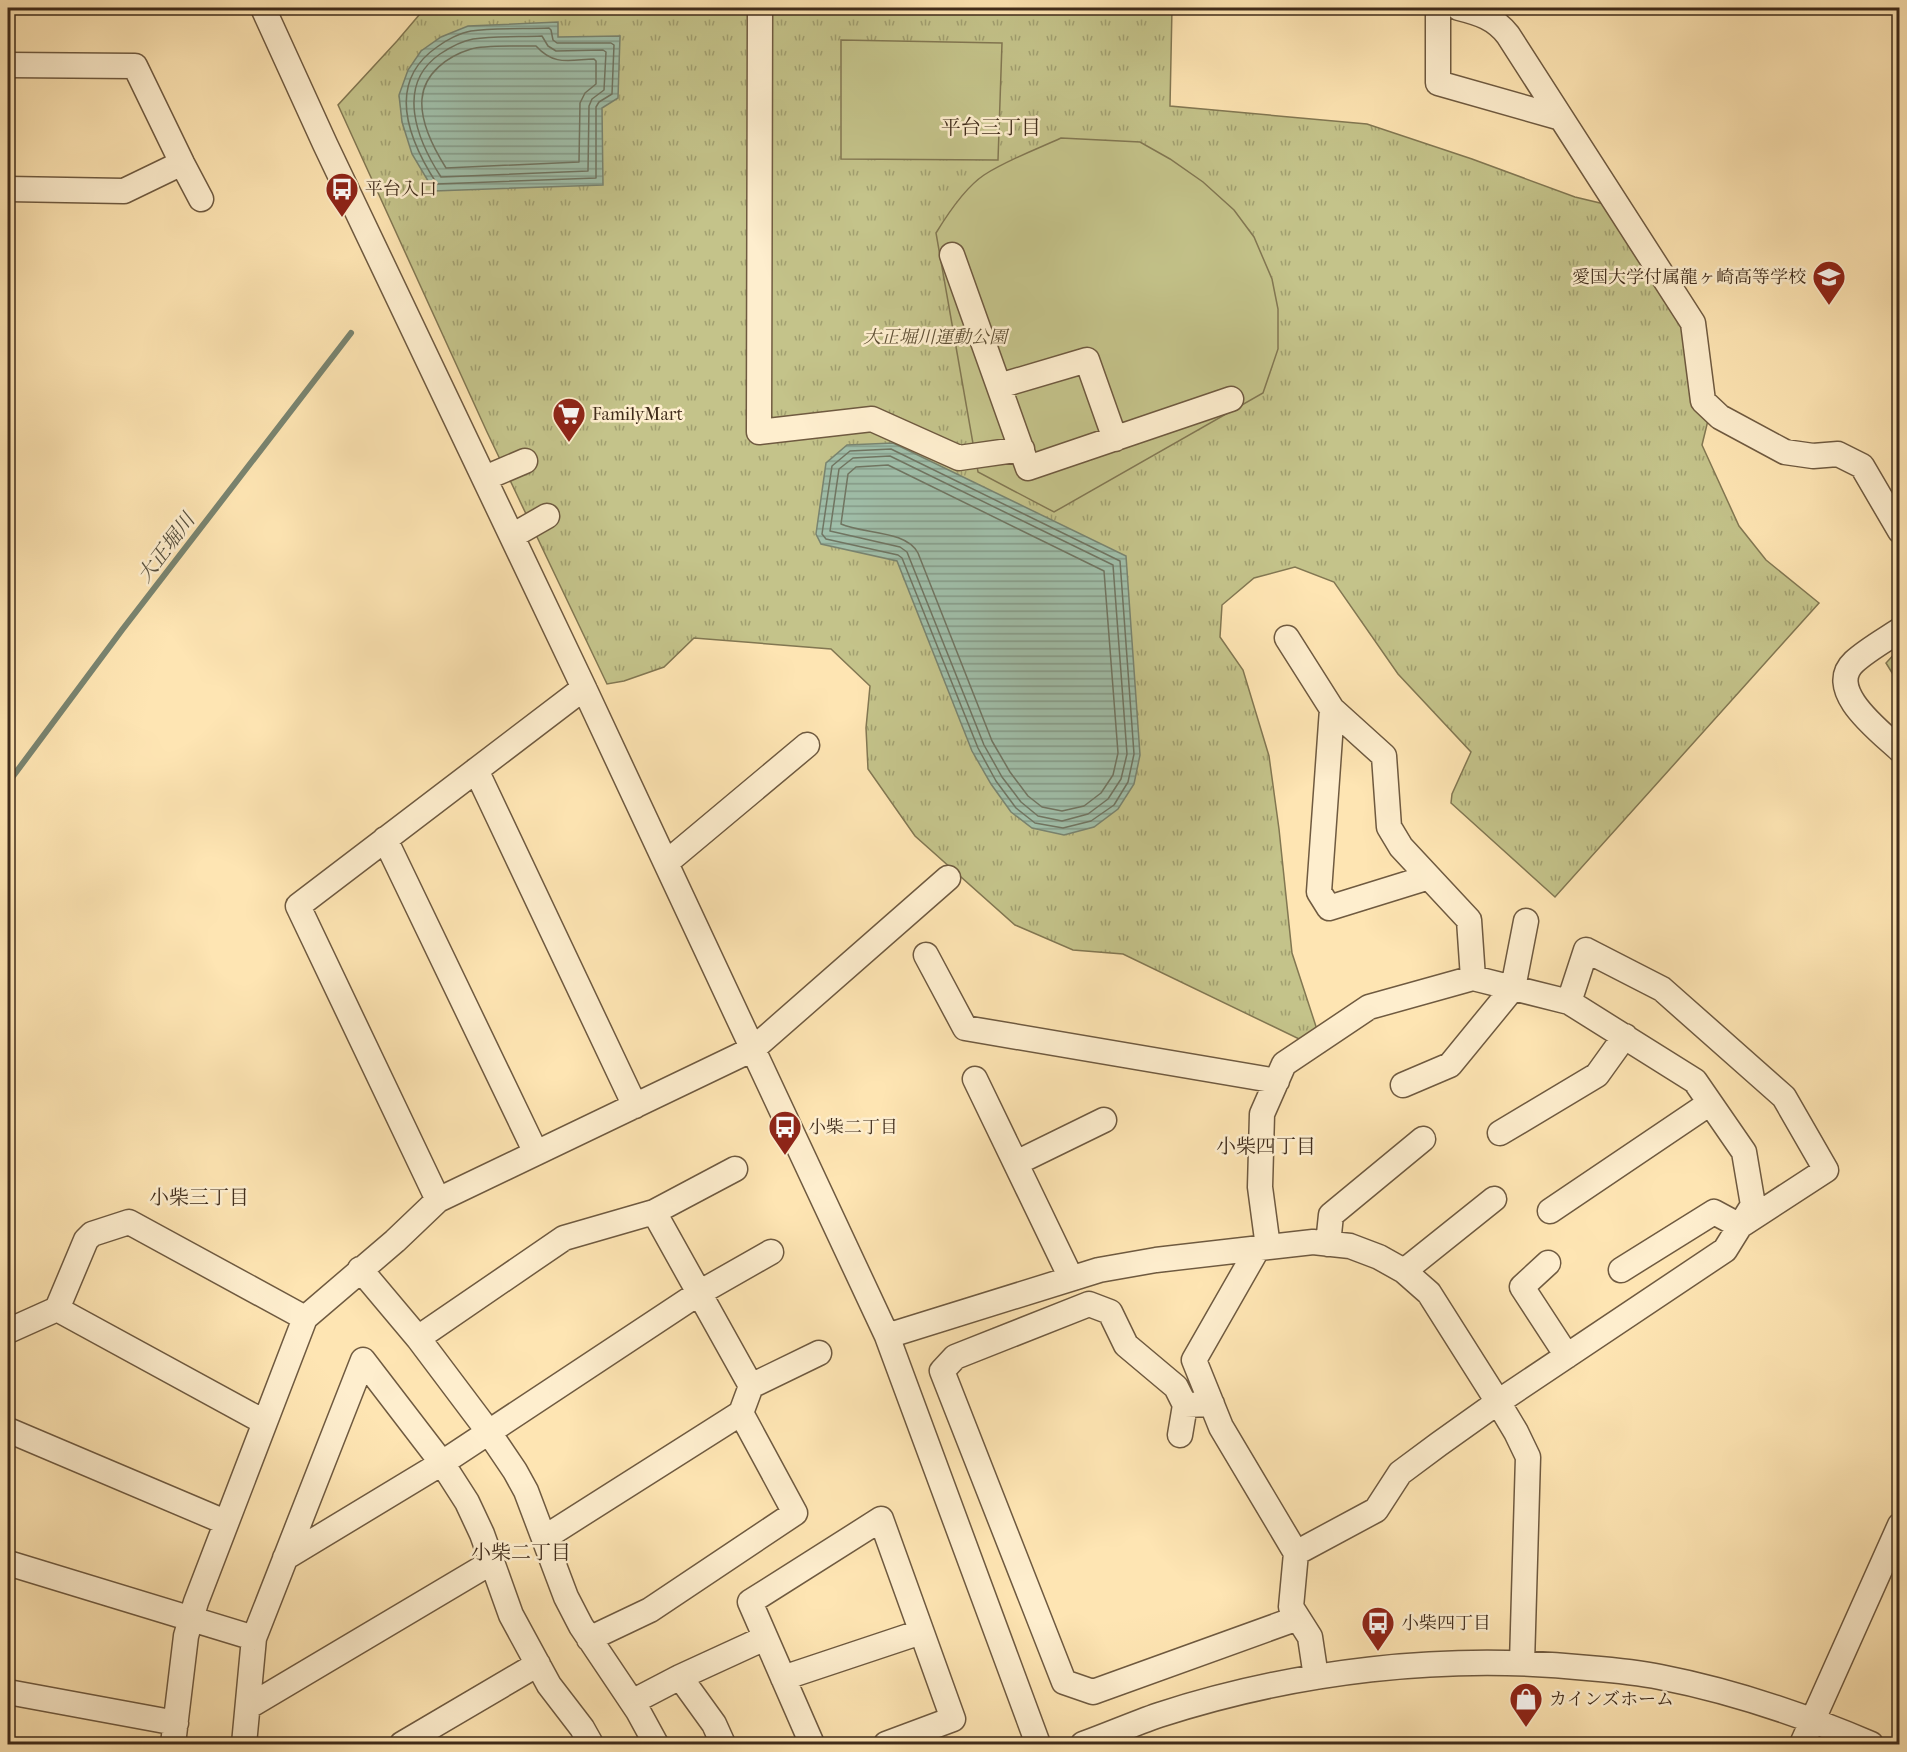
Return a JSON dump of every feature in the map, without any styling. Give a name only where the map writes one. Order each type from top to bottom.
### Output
[{"type":"street","points":[[263,8],[887,1336],[1038,1744]]},
{"type":"street","points":[[760,8],[759,432],[872,419],[959,458],[1022,449]]},
{"type":"street","points":[[1438,8],[1438,83],[1562,118]]},
{"type":"street","points":[[1459,8],[1486,15],[1501,26],[1693,323],[1703,401],[1720,417],[1785,452],[1813,456],[1838,454],[1862,466],[1899,531]]},
{"type":"street","points":[[8,65],[135,66],[201,199]]},
{"type":"street","points":[[8,189],[124,191],[182,163]]},
{"type":"street","points":[[952,255],[1028,468],[1231,399]]},
{"type":"street","points":[[999,386],[1087,360],[1115,439]]},
{"type":"street","points":[[484,478],[525,461]]},
{"type":"street","points":[[512,536],[547,516]]},
{"type":"street","points":[[1899,630],[1853,663],[1845,679],[1845,687],[1853,703],[1899,750]]},
{"type":"street","points":[[1287,638],[1332,709],[1384,756],[1389,827],[1401,847],[1469,920],[1473,978]]},
{"type":"street","points":[[438,1200],[298,906],[584,688]]},
{"type":"street","points":[[1332,709],[1319,891],[1329,908],[1429,877]]},
{"type":"street","points":[[666,863],[807,745]]},
{"type":"street","points":[[476,770],[635,1106]]},
{"type":"street","points":[[385,840],[536,1153]]},
{"type":"street","points":[[8,1692],[175,1734],[186,1636],[191,1619],[225,1522],[305,1318],[395,1241],[438,1200],[753,1049],[948,878]]},
{"type":"street","points":[[1403,1085],[1450,1065],[1513,988],[1526,921]]},
{"type":"street","points":[[1569,1002],[1586,950],[1662,989],[1784,1097],[1826,1170],[1740,1226]]},
{"type":"street","points":[[926,955],[965,1028],[1277,1081]]},
{"type":"street","points":[[1296,1553],[1376,1510],[1400,1473],[1498,1402],[1725,1250],[1753,1204],[1744,1152],[1695,1081],[1569,1002],[1473,978],[1369,1007],[1284,1064],[1262,1114],[1260,1187],[1263,1248],[1194,1360],[1221,1427],[1296,1553],[1291,1607],[1310,1637],[1316,1677]]},
{"type":"street","points":[[1500,1133],[1596,1075],[1625,1036]]},
{"type":"street","points":[[975,1079],[1071,1278]]},
{"type":"street","points":[[1550,1211],[1710,1102]]},
{"type":"street","points":[[1016,1163],[1104,1120]]},
{"type":"street","points":[[1328,1244],[1331,1215],[1423,1139]]},
{"type":"street","points":[[418,1338],[564,1238],[654,1212],[735,1169]]},
{"type":"street","points":[[1404,1271],[1494,1199]]},
{"type":"street","points":[[654,1212],[751,1386]]},
{"type":"street","points":[[1621,1270],[1714,1212],[1740,1226]]},
{"type":"street","points":[[8,1331],[57,1309],[86,1240],[92,1234],[129,1222],[305,1318]]},
{"type":"street","points":[[887,1336],[1099,1270],[1156,1260],[1313,1242],[1350,1246],[1379,1257],[1404,1271],[1429,1293],[1498,1402],[1528,1457],[1522,1663]]},
{"type":"street","points":[[285,1558],[442,1463],[699,1293],[771,1252]]},
{"type":"street","points":[[1548,1263],[1522,1287],[1567,1356]]},
{"type":"street","points":[[360,1269],[418,1338],[488,1431],[526,1491],[566,1597],[589,1639],[632,1702],[656,1744]]},
{"type":"street","points":[[1180,1436],[1185,1405],[1176,1388],[1126,1346],[1110,1312],[1089,1304],[955,1357],[942,1371],[1064,1682],[1093,1692],[1298,1618]]},
{"type":"street","points":[[57,1309],[264,1422]]},
{"type":"street","points":[[544,1538],[741,1413],[751,1386],[819,1353]]},
{"type":"street","points":[[244,1744],[254,1638],[363,1360],[442,1463],[467,1502],[511,1616],[549,1684],[582,1728],[591,1744]]},
{"type":"street","points":[[1185,1405],[1212,1404]]},
{"type":"street","points":[[589,1639],[650,1610],[795,1513],[741,1413]]},
{"type":"street","points":[[8,1430],[225,1522]]},
{"type":"street","points":[[812,1744],[750,1602],[881,1519],[953,1719],[886,1744]]},
{"type":"street","points":[[1802,1744],[1899,1526]]},
{"type":"street","points":[[248,1707],[492,1562]]},
{"type":"street","points":[[8,1563],[254,1638]]},
{"type":"street","points":[[783,1678],[921,1632]]},
{"type":"street","points":[[632,1702],[765,1638]]},
{"type":"street","points":[[1083,1744],[1158,1715],[1226,1696],[1316,1677],[1431,1664],[1522,1663],[1563,1665],[1659,1677],[1763,1703],[1871,1744]]},
{"type":"street","points":[[402,1744],[538,1664]]},
{"type":"street","points":[[680,1677],[714,1724],[723,1744]]},
{"type":"green space","name":"大正堀川運動公園","points":[[425,8],[1172,8],[1170,106],[1367,124],[1575,197],[1625,209],[1706,341],[1711,408],[1702,445],[1739,526],[1766,560],[1819,603],[1555,897],[1451,803],[1452,794],[1471,752],[1398,674],[1334,582],[1295,567],[1254,578],[1222,605],[1220,637],[1243,670],[1269,756],[1292,953],[1324,1051],[1123,954],[1073,950],[1015,925],[915,836],[868,769],[866,728],[870,686],[831,649],[694,638],[664,667],[624,681],[607,684],[487,432],[338,105]]},
{"type":"green space","points":[[841,40],[1002,43],[998,160],[841,159]]},
{"type":"green space","points":[[1061,138],[1140,142],[1203,182],[1234,210],[1254,237],[1272,279],[1278,309],[1278,349],[1263,393],[1054,512],[978,472],[936,233],[951,210],[977,180],[1012,160]]},
{"type":"green space","points":[[1899,649],[1899,684],[1886,663]]},
{"type":"water","points":[[558,22],[558,37],[620,36],[618,98],[602,108],[603,185],[434,191],[412,154],[402,122],[399,95],[408,70],[421,51],[441,37],[468,26]]},
{"type":"water","points":[[893,443],[1126,556],[1140,755],[1134,784],[1118,809],[1094,827],[1064,835],[1032,828],[1011,812],[972,751],[897,561],[821,544],[816,534],[826,463],[847,445]]},
{"type":"waterway","name":"大正堀川","points":[[8,783],[122,630],[351,333]]},
{"type":"place","name":"平台入口","points":[[342,218]]},
{"type":"place","name":"愛国大学付属龍ヶ崎高等学校","points":[[1829,306]]},
{"type":"place","name":"FamilyMart","points":[[569,443]]},
{"type":"place","name":"小柴二丁目","points":[[785,1156]]},
{"type":"place","name":"小柴四丁目","points":[[1378,1652]]},
{"type":"place","name":"カインズホーム","points":[[1526,1728]]},
{"type":"district","name":"平台三丁目","points":[[991,127]]},
{"type":"district","name":"小柴四丁目","points":[[1266,1146]]},
{"type":"district","name":"小柴三丁目","points":[[199,1197]]},
{"type":"district","name":"小柴二丁目","points":[[521,1552]]}]
